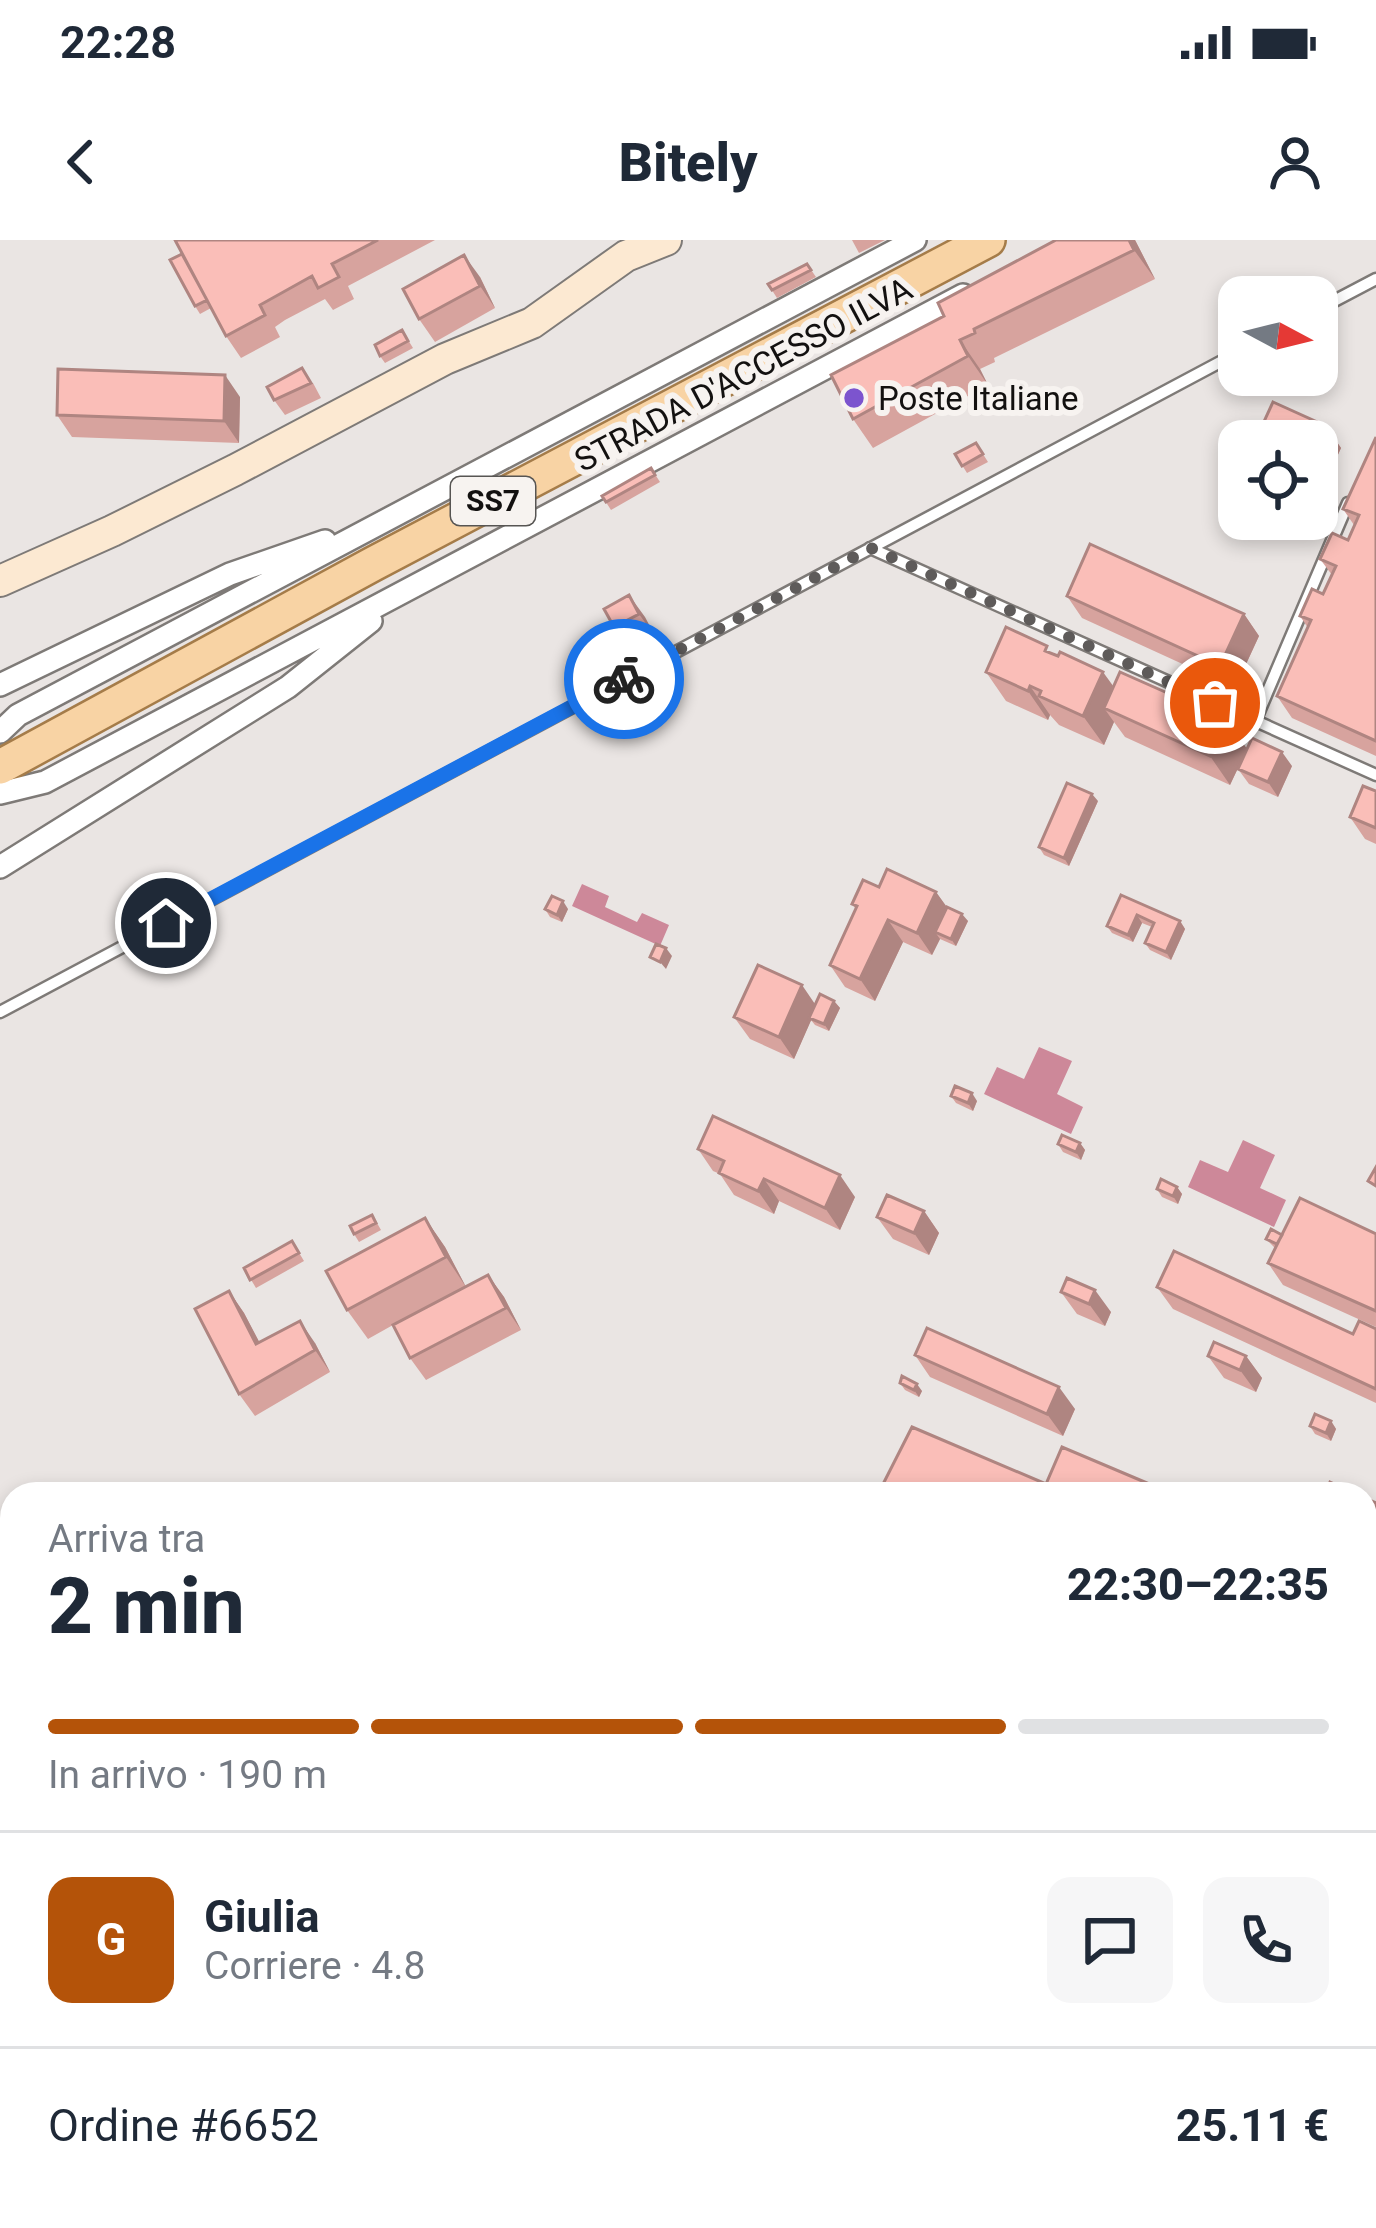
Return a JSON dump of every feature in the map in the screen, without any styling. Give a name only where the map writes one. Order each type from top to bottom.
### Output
[{"type":"main road","name":"SS7","points":[[0,767],[988,240]]},
{"type":"street","points":[[0,581],[236,470],[445,359],[532,322],[626,256],[666,240]]},
{"type":"street","name":"STRADA D'ACCESSO ILVA","points":[[0,732],[18,715],[915,240]]},
{"type":"street","name":"STRADA D'ACCESSO ILVA","points":[[0,793],[45,782],[982,285]]},
{"type":"street","points":[[0,685],[230,574],[387,519]]},
{"type":"street","points":[[0,867],[288,687],[413,586]]},
{"type":"lane","points":[[1338,299],[1376,279]]},
{"type":"lane","points":[[0,1012],[1218,363]]},
{"type":"lane","points":[[1255,721],[1358,482]]},
{"type":"lane","points":[[871,548],[1376,776]]},
{"type":"shaded area","points":[[582,884],[609,896],[605,907],[637,922],[642,913],[669,925],[660,946],[572,906]]},
{"type":"shaded area","points":[[1039,1047],[1072,1061],[1057,1094],[1083,1107],[1071,1134],[984,1094],[997,1067],[1024,1079]]},
{"type":"shaded area","points":[[1243,1140],[1275,1155],[1260,1188],[1286,1200],[1274,1227],[1188,1187],[1200,1160],[1228,1172]]},
{"type":"building","points":[[175,240],[378,240],[332,264],[339,277],[318,288],[312,276],[260,305],[265,315],[226,336]]},
{"type":"building","points":[[1056,240],[1129,240],[1134,250],[974,329],[975,333],[960,340],[968,356],[853,419],[831,375],[944,316],[938,303]]},
{"type":"building","points":[[182,254],[207,300],[195,306],[170,260]]},
{"type":"building","points":[[464,255],[480,286],[419,319],[403,289]]},
{"type":"building","points":[[807,264],[811,270],[772,290],[768,284]]},
{"type":"building","points":[[402,330],[408,341],[380,356],[375,345]]},
{"type":"building","points":[[302,368],[311,383],[274,400],[267,387]]},
{"type":"building","points":[[58,369],[225,375],[224,421],[57,415]]},
{"type":"building","points":[[1273,402],[1313,420],[1265,420]]},
{"type":"building","points":[[1376,437],[1376,741],[1277,696],[1311,620],[1300,616],[1312,589],[1323,594],[1336,566],[1320,559],[1329,540],[1338,540],[1338,536],[1348,540],[1359,515],[1343,509]]},
{"type":"building","points":[[976,443],[983,454],[962,466],[955,454]]},
{"type":"building","points":[[651,468],[655,475],[606,502],[602,496]]},
{"type":"building","points":[[1090,544],[1244,614],[1220,666],[1067,596]]},
{"type":"building","points":[[629,595],[639,614],[614,627],[604,609]]},
{"type":"building","points":[[1006,627],[1047,646],[1045,651],[1058,656],[1060,652],[1103,672],[1083,716],[1039,696],[1041,691],[1030,686],[1028,691],[986,672]]},
{"type":"building","points":[[1120,672],[1226,719],[1210,756],[1104,708]]},
{"type":"building","points":[[1252,738],[1282,752],[1268,782],[1238,769]]},
{"type":"building","points":[[1067,783],[1092,794],[1064,858],[1039,847]]},
{"type":"building","points":[[1363,786],[1376,791],[1376,828],[1350,817]]},
{"type":"building","points":[[887,869],[936,892],[917,933],[888,920],[860,979],[830,965],[857,906],[852,904],[863,880],[879,887]]},
{"type":"building","points":[[1121,895],[1180,921],[1166,952],[1145,943],[1154,923],[1137,915],[1128,935],[1107,926]]},
{"type":"building","points":[[552,896],[563,901],[557,915],[545,909]]},
{"type":"building","points":[[947,907],[962,914],[951,939],[935,932]]},
{"type":"building","points":[[656,944],[666,948],[660,962],[650,957]]},
{"type":"building","points":[[758,965],[802,985],[779,1037],[734,1017]]},
{"type":"building","points":[[820,994],[834,1001],[824,1024],[809,1018]]},
{"type":"building","points":[[955,1086],[972,1093],[968,1103],[951,1096]]},
{"type":"building","points":[[713,1116],[840,1175],[825,1208],[764,1179],[758,1191],[719,1173],[724,1161],[698,1149]]},
{"type":"building","points":[[1062,1135],[1080,1143],[1076,1152],[1058,1144]]},
{"type":"building","points":[[1161,1179],[1177,1187],[1173,1196],[1157,1189]]},
{"type":"building","points":[[887,1195],[924,1211],[914,1233],[877,1217]]},
{"type":"building","points":[[1300,1198],[1376,1234],[1376,1311],[1268,1263]]},
{"type":"building","points":[[372,1215],[376,1223],[354,1234],[350,1226]]},
{"type":"building","points":[[425,1218],[446,1257],[347,1310],[326,1271]]},
{"type":"building","points":[[1271,1229],[1282,1235],[1277,1244],[1266,1239]]},
{"type":"building","points":[[292,1241],[299,1253],[250,1280],[244,1268]]},
{"type":"building","points":[[1174,1251],[1353,1334],[1359,1321],[1376,1329],[1376,1389],[1157,1287]]},
{"type":"building","points":[[488,1275],[506,1308],[410,1358],[393,1325]]},
{"type":"building","points":[[1067,1278],[1095,1290],[1089,1304],[1061,1292]]},
{"type":"building","points":[[229,1291],[256,1344],[300,1321],[315,1350],[239,1394],[195,1309]]},
{"type":"building","points":[[927,1328],[1059,1387],[1047,1414],[915,1355]]},
{"type":"building","points":[[1214,1342],[1246,1356],[1240,1370],[1208,1356]]},
{"type":"building","points":[[902,1376],[917,1384],[914,1390],[900,1383]]},
{"type":"building","points":[[1315,1414],[1331,1421],[1326,1433],[1310,1426]]},
{"type":"building","points":[[912,1427],[1041,1482],[884,1482]]},
{"type":"building","points":[[1062,1447],[1145,1482],[1047,1482]]},
{"type":"way so far","points":[[624,679],[871,548],[1215,703]]},
{"type":"place","name":"Poste Italiane","points":[[854,398]]},
{"type":"route","points":[[166,923],[624,679]]}]
